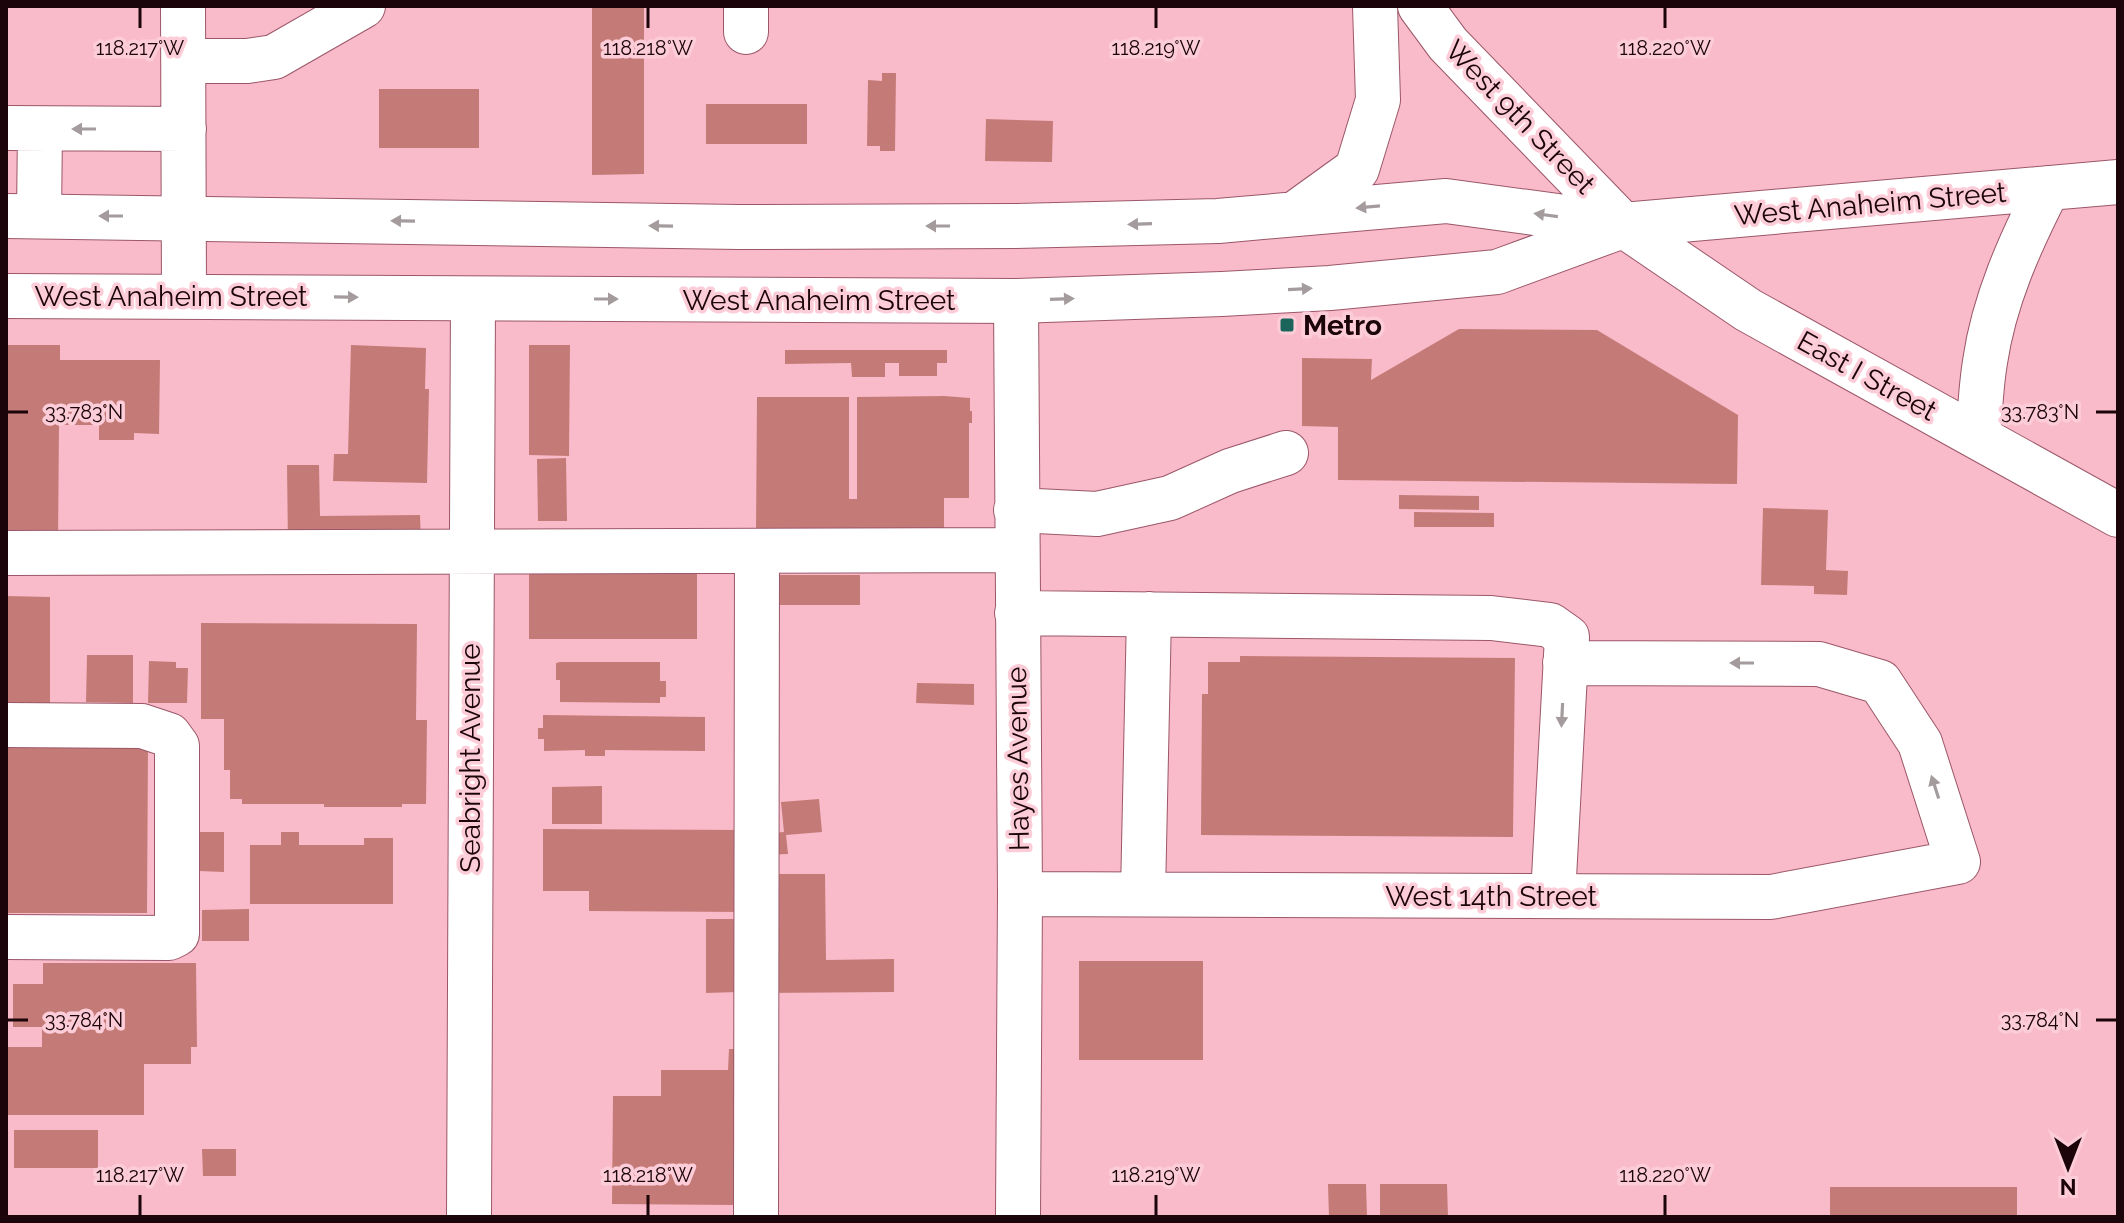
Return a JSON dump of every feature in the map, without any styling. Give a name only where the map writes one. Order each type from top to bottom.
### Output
[{"type":"main road","points":[[183,6],[184,295]]},
{"type":"main road","points":[[184,61],[247,61],[274,57],[363,6]]},
{"type":"main road","points":[[1295,214],[1357,169],[1378,100],[1375,6]]},
{"type":"main road","name":"West 9th Street","points":[[1420,6],[1448,44],[1623,225]]},
{"type":"main road","points":[[22,216],[23,128],[184,129]]},
{"type":"main road","name":"West Anaheim Street","points":[[22,216],[739,227],[1127,225],[1218,221],[1446,201],[1623,225],[2118,182]]},
{"type":"main road","points":[[1978,436],[1985,361],[2002,291],[2022,239],[2048,188]]},
{"type":"main road","name":"West Anaheim Street","points":[[6,296],[1016,301],[1330,288],[1497,272],[1623,225]]},
{"type":"main road","name":"East I Street","points":[[1623,225],[1748,310],[2118,515]]},
{"type":"main road","name":"Seabright Avenue","points":[[469,1217],[473,299]]},
{"type":"main road","name":"Hayes Avenue","points":[[1016,301],[1020,894],[1018,1217]]},
{"type":"main road","points":[[6,553],[757,551],[1016,530],[1170,498],[1230,471],[1286,453]]},
{"type":"main road","points":[[756,1217],[757,551]]},
{"type":"main road","points":[[1017,613],[1491,618],[1550,625],[1566,650],[1553,896]]},
{"type":"main road","points":[[1143,894],[1149,614]]},
{"type":"main road","name":"West 14th Street","points":[[1020,894],[1771,897],[1958,862],[1920,743],[1880,682],[1819,664],[1566,650]]},
{"type":"main road","points":[[6,725],[142,726],[169,735],[177,746],[178,916],[177,934],[169,938],[6,937]]},
{"type":"building","points":[[592,7],[644,7],[644,174],[592,175]]},
{"type":"building","points":[[882,73],[896,73],[895,151],[880,151],[880,146],[867,146],[868,80],[882,81]]},
{"type":"building","points":[[379,89],[479,89],[479,148],[379,148]]},
{"type":"building","points":[[706,104],[807,104],[807,144],[706,144]]},
{"type":"building","points":[[986,119],[1053,121],[1052,162],[985,161]]},
{"type":"building","points":[[1459,329],[1597,330],[1738,415],[1737,484],[1338,480],[1338,427],[1302,426],[1302,358],[1372,359],[1371,380]]},
{"type":"building","points":[[6,345],[60,345],[60,360],[160,360],[159,434],[134,433],[134,440],[99,440],[99,425],[59,425],[58,541],[6,541]]},
{"type":"building","points":[[351,345],[426,348],[425,389],[429,389],[427,483],[333,481],[334,454],[348,454]]},
{"type":"building","points":[[529,345],[570,345],[569,456],[529,455]]},
{"type":"building","points":[[785,350],[947,350],[947,363],[937,363],[937,376],[899,376],[899,363],[885,363],[885,377],[852,377],[851,363],[785,364]]},
{"type":"building","points":[[757,397],[849,397],[849,499],[857,499],[857,397],[970,398],[972,423],[969,423],[969,498],[944,498],[944,546],[756,531]]},
{"type":"building","points":[[566,458],[567,521],[538,521],[537,459]]},
{"type":"building","points":[[287,465],[319,465],[320,516],[420,515],[421,543],[288,545]]},
{"type":"building","points":[[1399,495],[1479,496],[1479,510],[1399,509]]},
{"type":"building","points":[[1763,508],[1828,510],[1826,570],[1848,571],[1847,595],[1814,594],[1814,586],[1761,585]]},
{"type":"building","points":[[1414,512],[1494,513],[1494,527],[1414,527]]},
{"type":"building","points":[[529,570],[697,570],[697,639],[529,639]]},
{"type":"building","points":[[772,575],[860,575],[860,605],[772,605]]},
{"type":"building","points":[[6,596],[50,597],[50,705],[6,705]]},
{"type":"building","points":[[201,623],[417,624],[416,720],[427,720],[426,804],[324,807],[324,804],[242,804],[242,799],[230,799],[230,770],[224,770],[224,719],[201,719]]},
{"type":"building","points":[[87,655],[133,655],[133,703],[86,702]]},
{"type":"building","points":[[1240,656],[1515,658],[1513,837],[1201,835],[1202,694],[1208,694],[1208,662],[1240,662]]},
{"type":"building","points":[[149,661],[176,662],[176,668],[188,668],[187,703],[148,703]]},
{"type":"building","points":[[660,662],[660,681],[666,681],[666,697],[660,697],[660,703],[560,702],[556,663]]},
{"type":"building","points":[[917,683],[974,684],[974,705],[916,703]]},
{"type":"building","points":[[543,715],[705,717],[705,751],[605,750],[605,756],[585,756],[585,750],[544,751],[544,739],[538,739],[538,728],[543,728]]},
{"type":"building","points":[[6,746],[148,746],[147,913],[6,913]]},
{"type":"building","points":[[602,786],[602,824],[552,824],[552,787]]},
{"type":"building","points":[[819,799],[822,832],[786,835],[788,854],[763,855],[760,834],[784,832],[781,802]]},
{"type":"building","points":[[543,829],[743,830],[742,912],[589,911],[589,891],[543,891]]},
{"type":"building","points":[[199,832],[224,832],[224,872],[199,871]]},
{"type":"building","points":[[281,832],[299,832],[299,845],[364,845],[364,838],[393,838],[393,904],[250,904],[250,845],[281,845]]},
{"type":"building","points":[[772,874],[825,874],[826,960],[894,959],[894,992],[759,993]]},
{"type":"building","points":[[249,909],[249,941],[202,941],[202,910]]},
{"type":"building","points":[[706,919],[738,919],[738,992],[706,993]]},
{"type":"building","points":[[1079,961],[1203,961],[1203,1060],[1079,1060]]},
{"type":"building","points":[[43,963],[196,963],[197,1047],[191,1047],[191,1064],[144,1064],[144,1115],[6,1115],[6,1047],[42,1047],[42,1027],[13,1027],[13,984],[43,984]]},
{"type":"building","points":[[729,1049],[743,1049],[735,1205],[612,1204],[613,1096],[661,1096],[661,1070],[728,1070]]},
{"type":"building","points":[[14,1130],[98,1130],[98,1168],[14,1168]]},
{"type":"building","points":[[202,1149],[236,1149],[236,1176],[203,1176]]},
{"type":"building","points":[[1328,1184],[1366,1184],[1367,1217],[1329,1217]]},
{"type":"building","points":[[1380,1184],[1447,1184],[1448,1217],[1380,1217]]},
{"type":"building","points":[[1830,1187],[2017,1187],[2017,1217],[1830,1217]]},
{"type":"place","name":"Metro","points":[[1287,325]]}]
